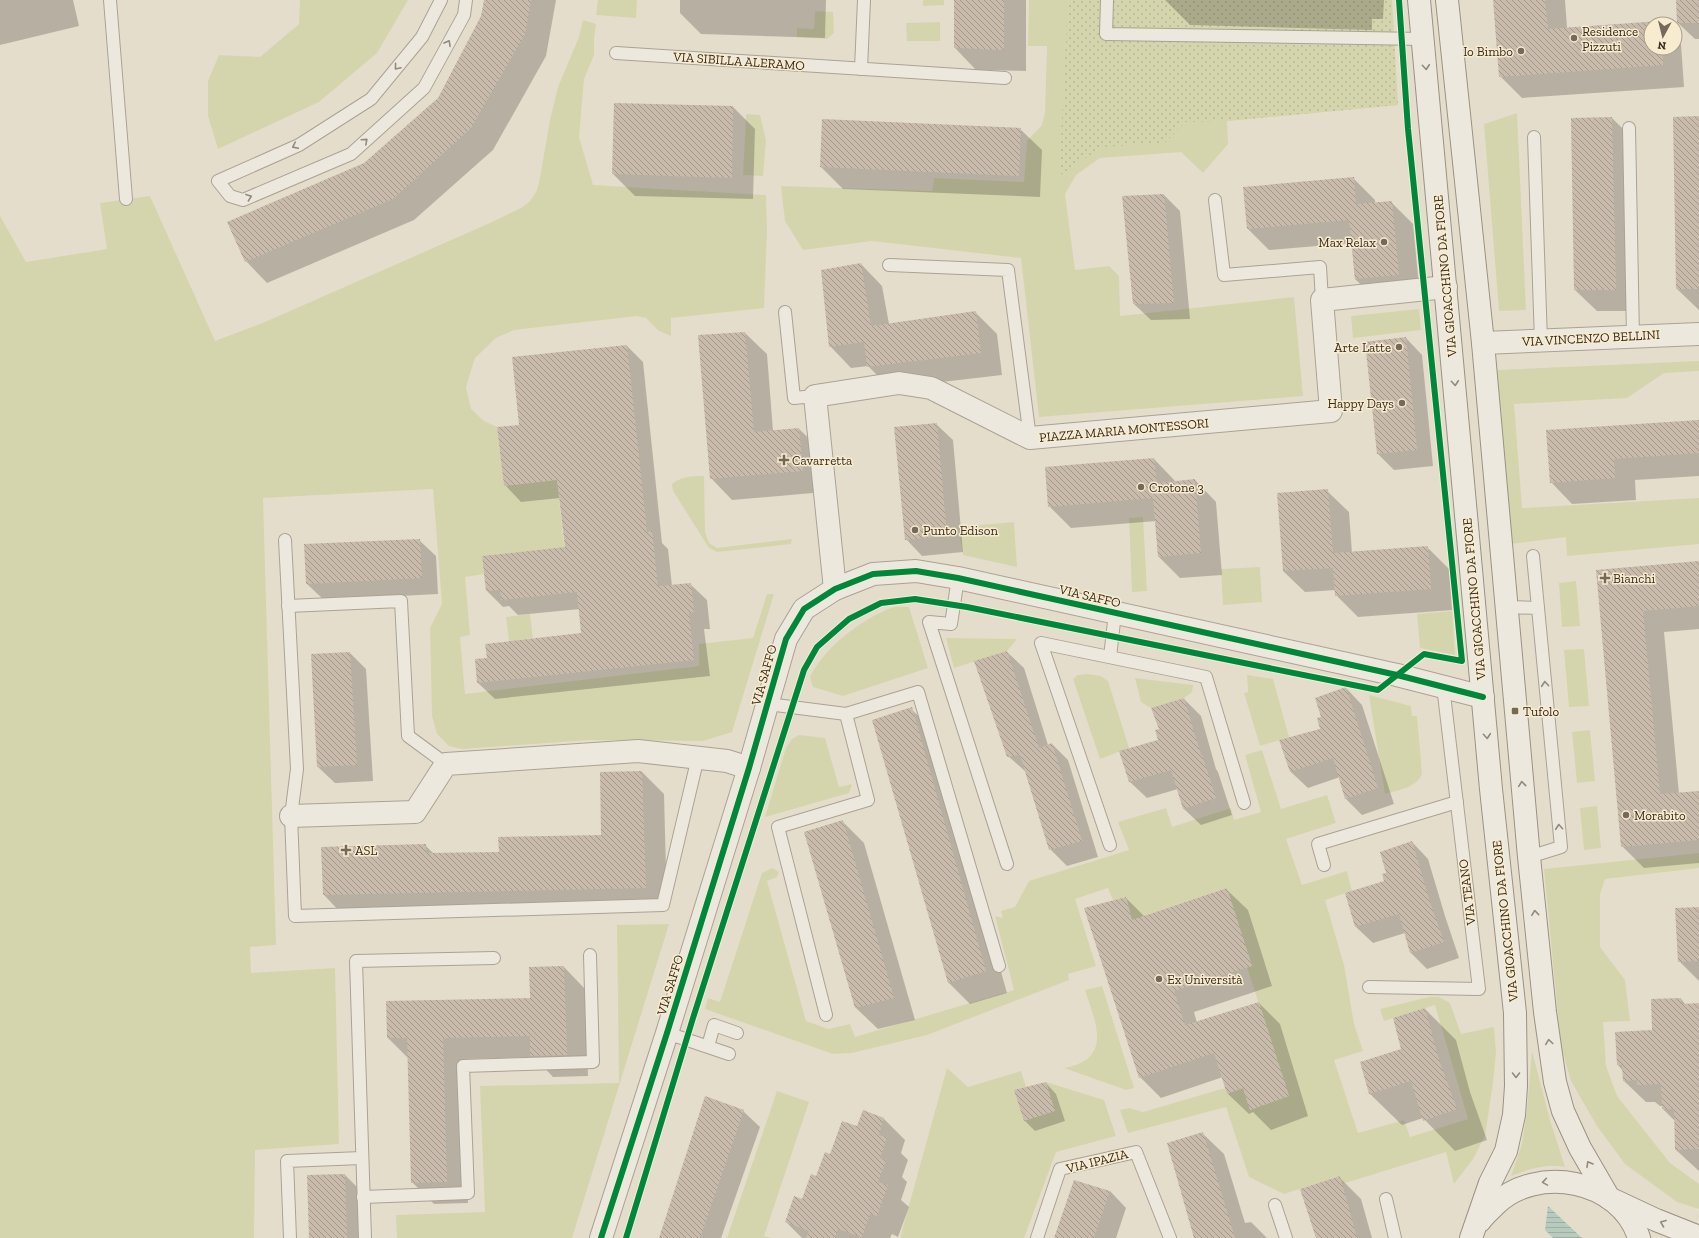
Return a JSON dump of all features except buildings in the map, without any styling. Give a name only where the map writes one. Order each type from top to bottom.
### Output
[{"type":"street","name":"VIA GIOACCHINO DA FIORE","points":[[1419,0],[1483,698],[1514,1013],[1516,1086],[1514,1115],[1506,1150],[1490,1183],[1472,1238]]},
{"type":"street","points":[[1448,0],[1483,343],[1529,857],[1545,1012],[1555,1082],[1562,1111],[1574,1136],[1609,1198],[1626,1215],[1639,1238]]},
{"type":"street","points":[[1322,300],[1446,287]]},
{"type":"street","name":"PIAZZA MARIA MONTESSORI","points":[[815,396],[899,383],[931,388],[1030,438],[1331,411],[1322,300]]},
{"type":"street","name":"VIA VINCENZO BELLINI","points":[[1483,343],[1699,334]]},
{"type":"street","points":[[815,396],[836,589]]},
{"type":"street","name":"VIA SAFFO","points":[[601,1238],[667,1033],[749,768],[786,639],[804,610],[836,589],[873,574],[916,571],[958,578],[1443,686],[1483,698]]},
{"type":"street","points":[[291,816],[415,812],[446,764],[638,751],[727,761],[749,768]]},
{"type":"street","points":[[1472,1238],[1482,1218],[1502,1198],[1527,1185],[1556,1180],[1584,1185],[1656,1220],[1699,1237]]},
{"type":"lane","points":[[110,0],[126,199]]},
{"type":"lane","points":[[441,0],[422,37],[371,99],[299,145],[218,181],[230,196],[243,200],[351,154],[424,88],[464,15],[466,0]]},
{"type":"lane","points":[[861,68],[864,0]]},
{"type":"lane","points":[[1107,0],[1106,34],[1423,39]]},
{"type":"lane","name":"VIA SIBILLA ALERAMO","points":[[616,53],[1005,78]]},
{"type":"lane","points":[[1629,128],[1633,336]]},
{"type":"lane","points":[[1534,136],[1542,341]]},
{"type":"lane","points":[[1215,200],[1224,275],[1320,267],[1322,300]]},
{"type":"lane","points":[[889,265],[1008,270],[1030,438]]},
{"type":"lane","points":[[785,312],[794,398],[815,396]]},
{"type":"lane","points":[[285,540],[297,769],[291,816],[295,916],[663,905],[698,757]]},
{"type":"lane","points":[[1529,857],[1561,847],[1533,556]]},
{"type":"lane","points":[[958,578],[951,624],[929,622],[1007,864]]},
{"type":"lane","points":[[288,606],[401,601],[408,736],[446,764]]},
{"type":"lane","points":[[1506,607],[1538,608]]},
{"type":"lane","points":[[1110,657],[1115,613]]},
{"type":"lane","points":[[1110,845],[1041,643],[1206,677],[1244,804]]},
{"type":"lane","name":"VIA TEANO","points":[[1370,987],[1479,989],[1443,686]]},
{"type":"lane","points":[[768,704],[846,714],[918,692],[999,966]]},
{"type":"lane","points":[[826,1015],[778,827],[868,800],[846,714]]},
{"type":"lane","points":[[1324,865],[1318,844],[1457,802]]},
{"type":"lane","points":[[363,1197],[468,1193],[463,1066],[593,1062],[590,954]]},
{"type":"lane","points":[[365,1238],[356,961],[494,958]]},
{"type":"lane","points":[[708,1046],[714,1025],[737,1033]]},
{"type":"lane","points":[[667,1033],[729,1054]]},
{"type":"lane","name":"VIA IPAZIA","points":[[1037,1238],[1060,1169],[1136,1152],[1170,1238]]},
{"type":"lane","points":[[290,1238],[287,1161],[362,1158]]},
{"type":"lane","points":[[1386,1199],[1395,1238]]},
{"type":"lane","points":[[1275,1205],[1286,1238]]},
{"type":"green space","points":[[300,0],[408,0],[377,53],[319,102],[218,149],[208,116],[208,81],[219,55],[260,57],[299,24]]},
{"type":"green space","points":[[598,0],[637,0],[636,18],[596,15]]},
{"type":"green space","points":[[923,0],[944,0],[944,5],[923,6]]},
{"type":"green space","points":[[1029,0],[1094,0],[1398,105],[1227,121],[1228,144],[1203,173],[1181,152],[1100,158],[1076,175],[1065,194],[1075,270],[1109,266],[1119,276],[1120,316],[1294,297],[1303,396],[1039,417],[1021,258],[872,241],[803,250],[785,221],[781,186],[932,191],[934,178],[1024,182],[1027,141],[1042,125],[1045,112],[1047,46],[1028,46]]},
{"type":"green space","points":[[1068,0],[1392,0],[1398,105],[1227,121],[1185,122],[1165,143],[1102,147],[1059,176]]},
{"type":"green space","points":[[815,11],[833,12],[834,33],[827,39],[797,37],[797,28],[814,29]]},
{"type":"green space","points":[[583,20],[596,24],[594,55],[584,79],[579,137],[593,185],[766,195],[767,231],[764,308],[671,318],[671,336],[659,331],[646,318],[637,316],[514,330],[496,338],[475,358],[466,387],[471,409],[484,421],[497,427],[504,486],[549,481],[556,471],[564,545],[570,545],[570,547],[482,556],[484,574],[465,577],[470,635],[460,637],[465,694],[699,666],[699,644],[753,638],[767,594],[774,594],[732,732],[703,741],[589,740],[462,749],[449,746],[437,734],[432,716],[430,628],[442,604],[433,489],[263,498],[276,945],[250,947],[251,973],[335,968],[339,1144],[255,1150],[254,1238],[0,1238],[0,216],[26,262],[107,249],[100,203],[150,196],[215,341],[265,322],[490,223],[521,208],[530,201],[536,192],[539,183],[550,120],[558,87],[579,37]]},
{"type":"green space","points":[[940,22],[940,41],[907,41],[906,23]]},
{"type":"green space","points":[[1517,113],[1526,310],[1499,311],[1484,124]]},
{"type":"green space","points":[[746,114],[760,115],[766,140],[763,176],[743,175]]},
{"type":"green space","points":[[1419,309],[1421,330],[1353,338],[1351,316]]},
{"type":"green space","points":[[1699,361],[1699,371],[1664,373],[1627,398],[1514,404],[1522,508],[1699,498],[1699,544],[1567,556],[1566,537],[1510,544],[1497,370]]},
{"type":"green space","points":[[704,476],[705,532],[709,543],[717,548],[792,539],[791,544],[717,552],[709,548],[673,491],[672,484],[679,479],[687,477]]},
{"type":"green space","points":[[1143,517],[1147,591],[1132,592],[1129,518]]},
{"type":"green space","points":[[1014,522],[1017,567],[963,555],[958,527]]},
{"type":"green space","points":[[1260,567],[1262,602],[1223,605],[1221,569]]},
{"type":"green space","points":[[1576,581],[1580,626],[1562,627],[1559,583]]},
{"type":"green space","points":[[893,607],[909,607],[928,668],[843,696],[813,687],[810,677],[816,666],[844,636],[855,627],[879,613]]},
{"type":"green space","points":[[1452,611],[1455,655],[1420,648],[1417,614]]},
{"type":"green space","points":[[530,614],[533,638],[509,641],[506,617]]},
{"type":"green space","points":[[946,638],[1017,639],[1007,651],[954,668]]},
{"type":"green space","points":[[1584,649],[1589,706],[1569,707],[1564,650]]},
{"type":"green space","points":[[1087,674],[1101,676],[1108,681],[1129,748],[1100,759],[1073,679],[1078,675]]},
{"type":"green space","points":[[1247,675],[1273,679],[1289,737],[1260,746],[1244,693],[1248,692]]},
{"type":"green space","points":[[1135,678],[1193,685],[1192,692],[1184,698],[1151,708],[1141,702]]},
{"type":"green space","points":[[1369,695],[1411,706],[1412,716],[1417,716],[1422,774],[1416,782],[1411,785],[1401,790],[1385,794]]},
{"type":"green space","points":[[1590,730],[1595,781],[1577,783],[1572,732]]},
{"type":"green space","points":[[799,735],[825,738],[839,787],[852,784],[849,793],[765,817],[786,748],[792,739]]},
{"type":"green space","points":[[1262,750],[1281,809],[1327,795],[1336,823],[1286,839],[1302,885],[1347,871],[1352,891],[1325,900],[1344,965],[1354,1024],[1363,1051],[1334,1060],[1358,1133],[1404,1120],[1410,1137],[1468,1119],[1435,1005],[1384,1021],[1380,1009],[1429,997],[1439,997],[1450,1003],[1461,1034],[1494,1027],[1496,1052],[1485,1136],[1473,1159],[1454,1184],[1446,1152],[1342,1184],[1340,1176],[1284,1194],[1249,1177],[1226,1107],[1128,1133],[1120,1110],[1129,1108],[1143,1112],[1225,1088],[1227,1094],[1243,1088],[1250,1110],[1289,1096],[1247,967],[1252,966],[1227,888],[1132,920],[1126,897],[1113,900],[1108,888],[1075,899],[1096,966],[1068,974],[1069,980],[927,1035],[852,1053],[833,1054],[705,1009],[708,998],[720,1002],[762,873],[772,868],[779,872],[777,877],[767,881],[806,1021],[828,1029],[850,1024],[855,1037],[1014,990],[995,916],[1003,918],[1001,911],[1015,907],[1029,881],[1129,850],[1118,822],[1166,808],[1172,827],[1231,808],[1234,820],[1261,812],[1245,755]]},
{"type":"green space","points":[[1597,806],[1601,848],[1584,850],[1580,808]]},
{"type":"green space","points":[[1699,853],[1699,868],[1605,879],[1600,894],[1600,947],[1625,980],[1630,1021],[1603,1022],[1606,1066],[1617,1096],[1670,1163],[1699,1184],[1699,1209],[1677,1202],[1625,1164],[1597,1126],[1571,1081],[1561,1046],[1544,869]]},
{"type":"green space","points":[[669,924],[572,1238],[397,1238],[396,1215],[485,1212],[480,1086],[619,1083],[617,925]]},
{"type":"green space","points":[[1102,986],[1134,1088],[1126,1090],[1064,1068],[1079,1063],[1090,1057],[1095,1048],[1097,1038],[1096,1027],[1085,990]]},
{"type":"green space","points":[[1532,1051],[1550,1120],[1565,1167],[1551,1166],[1537,1168],[1511,1176],[1522,1144],[1527,1110]]},
{"type":"green space","points":[[947,1068],[968,1087],[1021,1071],[1026,1087],[1046,1082],[1104,1100],[1116,1136],[1056,1152],[1024,1238],[900,1238]]},
{"type":"green space","points":[[777,1091],[809,1102],[764,1236],[772,1238],[727,1238]]},
{"type":"shaded area","points":[[1548,1206],[1582,1238],[1553,1238],[1545,1230]]},
{"type":"cycle path","points":[[626,1238],[693,1018],[804,670],[817,647],[849,619],[881,603],[915,599],[967,607],[1378,690],[1424,654],[1462,661],[1408,129],[1399,0]]},
{"type":"cycle path","points":[[601,1238],[667,1033],[749,768],[786,639],[804,609],[835,589],[873,574],[916,571],[958,578],[1397,675],[1483,697]]},
{"type":"place","name":"Residence Pizzuti","points":[[1574,38]]},
{"type":"place","name":"Io Bimbo","points":[[1521,51]]},
{"type":"place","name":"Max Relax","points":[[1384,242]]},
{"type":"place","name":"Arte Latte","points":[[1399,347]]},
{"type":"place","name":"Happy Days","points":[[1402,403]]},
{"type":"place","name":"Cavarretta","points":[[784,460]]},
{"type":"place","name":"Crotone 3","points":[[1141,487]]},
{"type":"place","name":"Punto Edison","points":[[915,530]]},
{"type":"place","name":"Bianchi","points":[[1605,578]]},
{"type":"place","name":"Tufolo","points":[[1515,711]]},
{"type":"place","name":"Morabito","points":[[1626,815]]},
{"type":"place","name":"ASL","points":[[346,850]]},
{"type":"place","name":"Ex Università","points":[[1159,979]]}]
